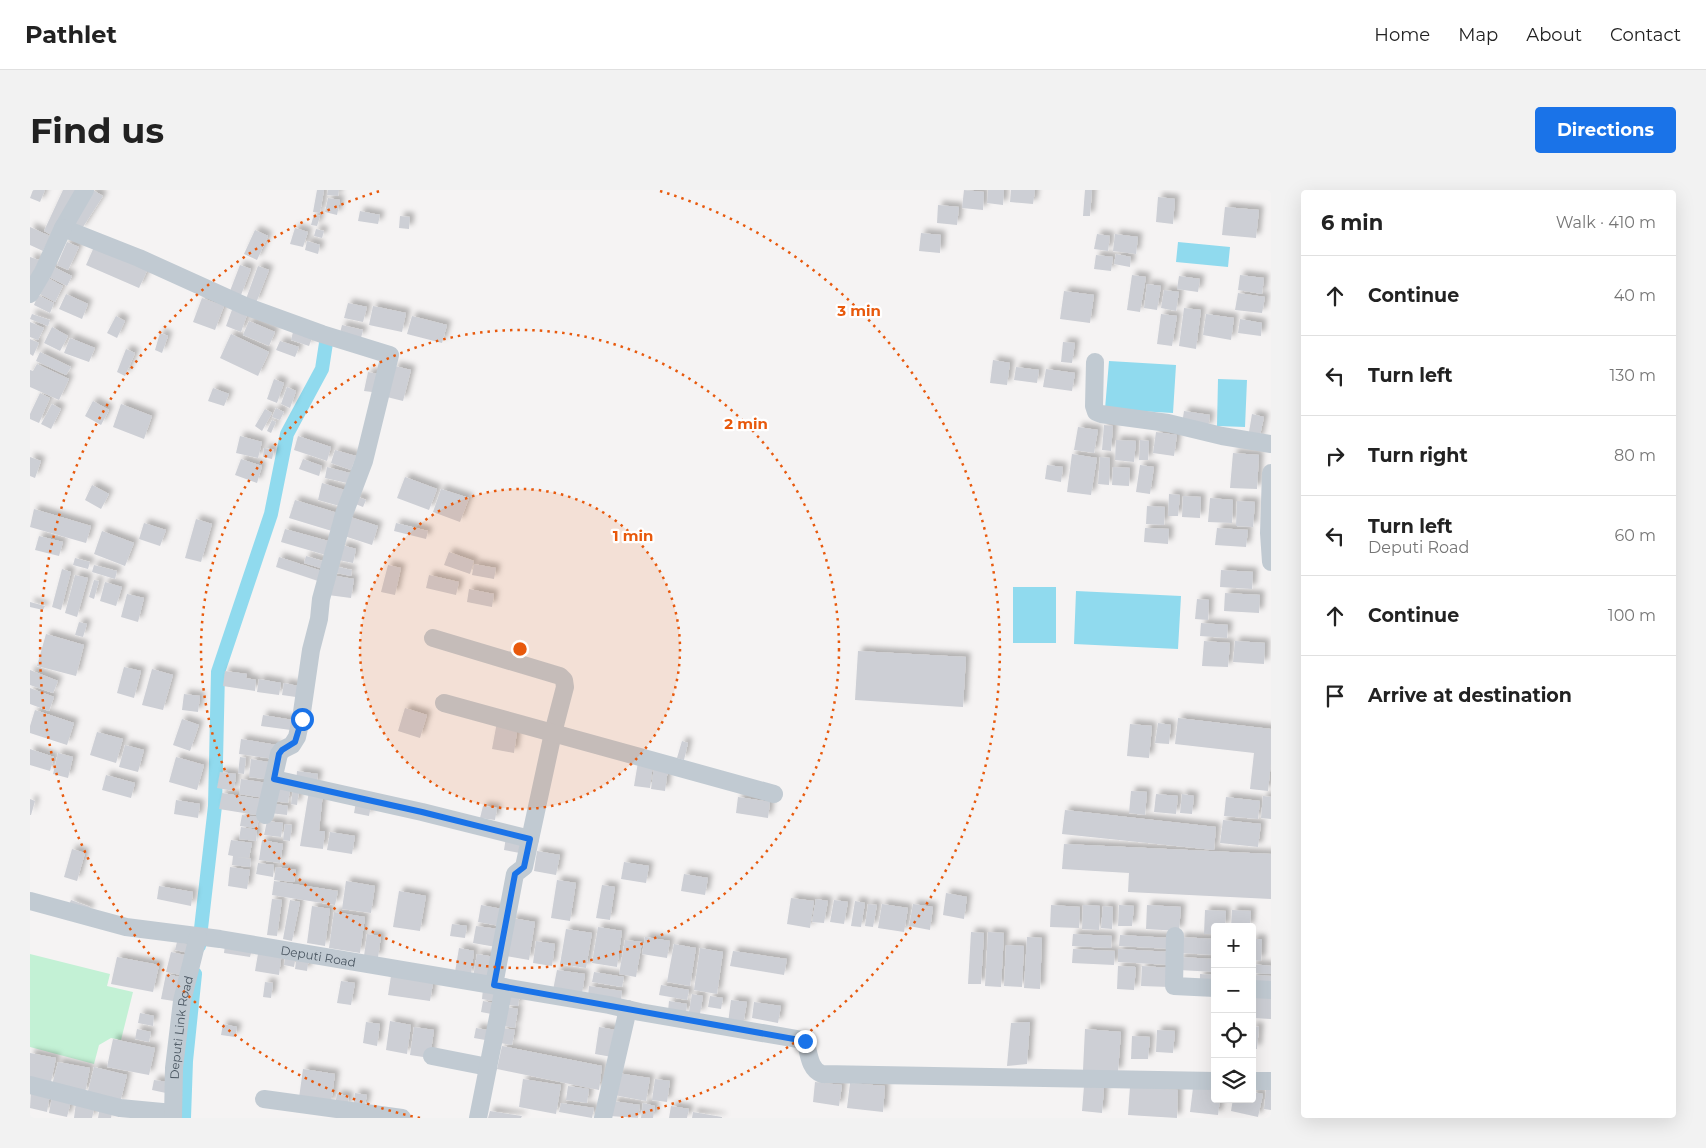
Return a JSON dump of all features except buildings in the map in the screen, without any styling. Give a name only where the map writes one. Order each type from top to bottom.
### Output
[{"type":"street","points":[[30,294],[85,190]]},
{"type":"street","points":[[64,228],[139,258],[245,306],[322,334],[390,355],[387,375],[364,461],[344,514],[321,598],[319,619],[311,650],[302,719],[297,737],[292,745],[282,750],[279,754],[265,815]]},
{"type":"street","points":[[1095,362],[1094,406],[1096,412],[1168,423],[1222,436],[1271,444]]},
{"type":"street","points":[[1271,473],[1271,562]]},
{"type":"street","points":[[433,638],[560,676],[564,680],[565,687],[524,867],[515,874],[488,1067],[478,1118]]},
{"type":"street","points":[[444,703],[774,794]]},
{"type":"street","points":[[274,779],[530,839]]},
{"type":"street","name":"Deputi Road","points":[[30,900],[126,927],[220,939],[803,1040],[806,1043],[814,1068],[822,1074],[1211,1080]]},
{"type":"street","points":[[1175,936],[1174,986],[1211,988]]},
{"type":"street","name":"Deputi Link Road","points":[[173,1116],[174,1068],[182,1001],[198,937]]},
{"type":"street","points":[[1256,989],[1271,990]]},
{"type":"street","points":[[604,1118],[628,1010]]},
{"type":"street","points":[[432,1056],[488,1067]]},
{"type":"street","points":[[1256,1081],[1271,1081]]},
{"type":"street","points":[[30,1085],[120,1108],[173,1116]]},
{"type":"street","points":[[264,1099],[402,1118]]},
{"type":"green space","points":[[30,954],[110,974],[107,986],[133,992],[121,1040],[111,1038],[99,1045],[94,1064],[30,1047]]},
{"type":"water","points":[[1178,242],[1230,247],[1228,267],[1176,262]]},
{"type":"water","points":[[1109,361],[1176,365],[1173,413],[1105,409]]},
{"type":"water","points":[[1218,379],[1247,380],[1245,427],[1217,426]]},
{"type":"water","points":[[1013,587],[1056,587],[1056,643],[1013,643]]},
{"type":"water","points":[[1076,591],[1181,596],[1178,649],[1074,644]]},
{"type":"waterway","points":[[199,946],[215,806],[218,672],[271,514],[287,434],[322,369],[326,343]]},
{"type":"waterway","points":[[184,1118],[186,1061],[195,974]]},
{"type":"route","points":[[302,719],[295,742],[279,754],[274,779],[422,812],[530,839],[524,867],[515,874],[494,985],[805,1041]]}]
